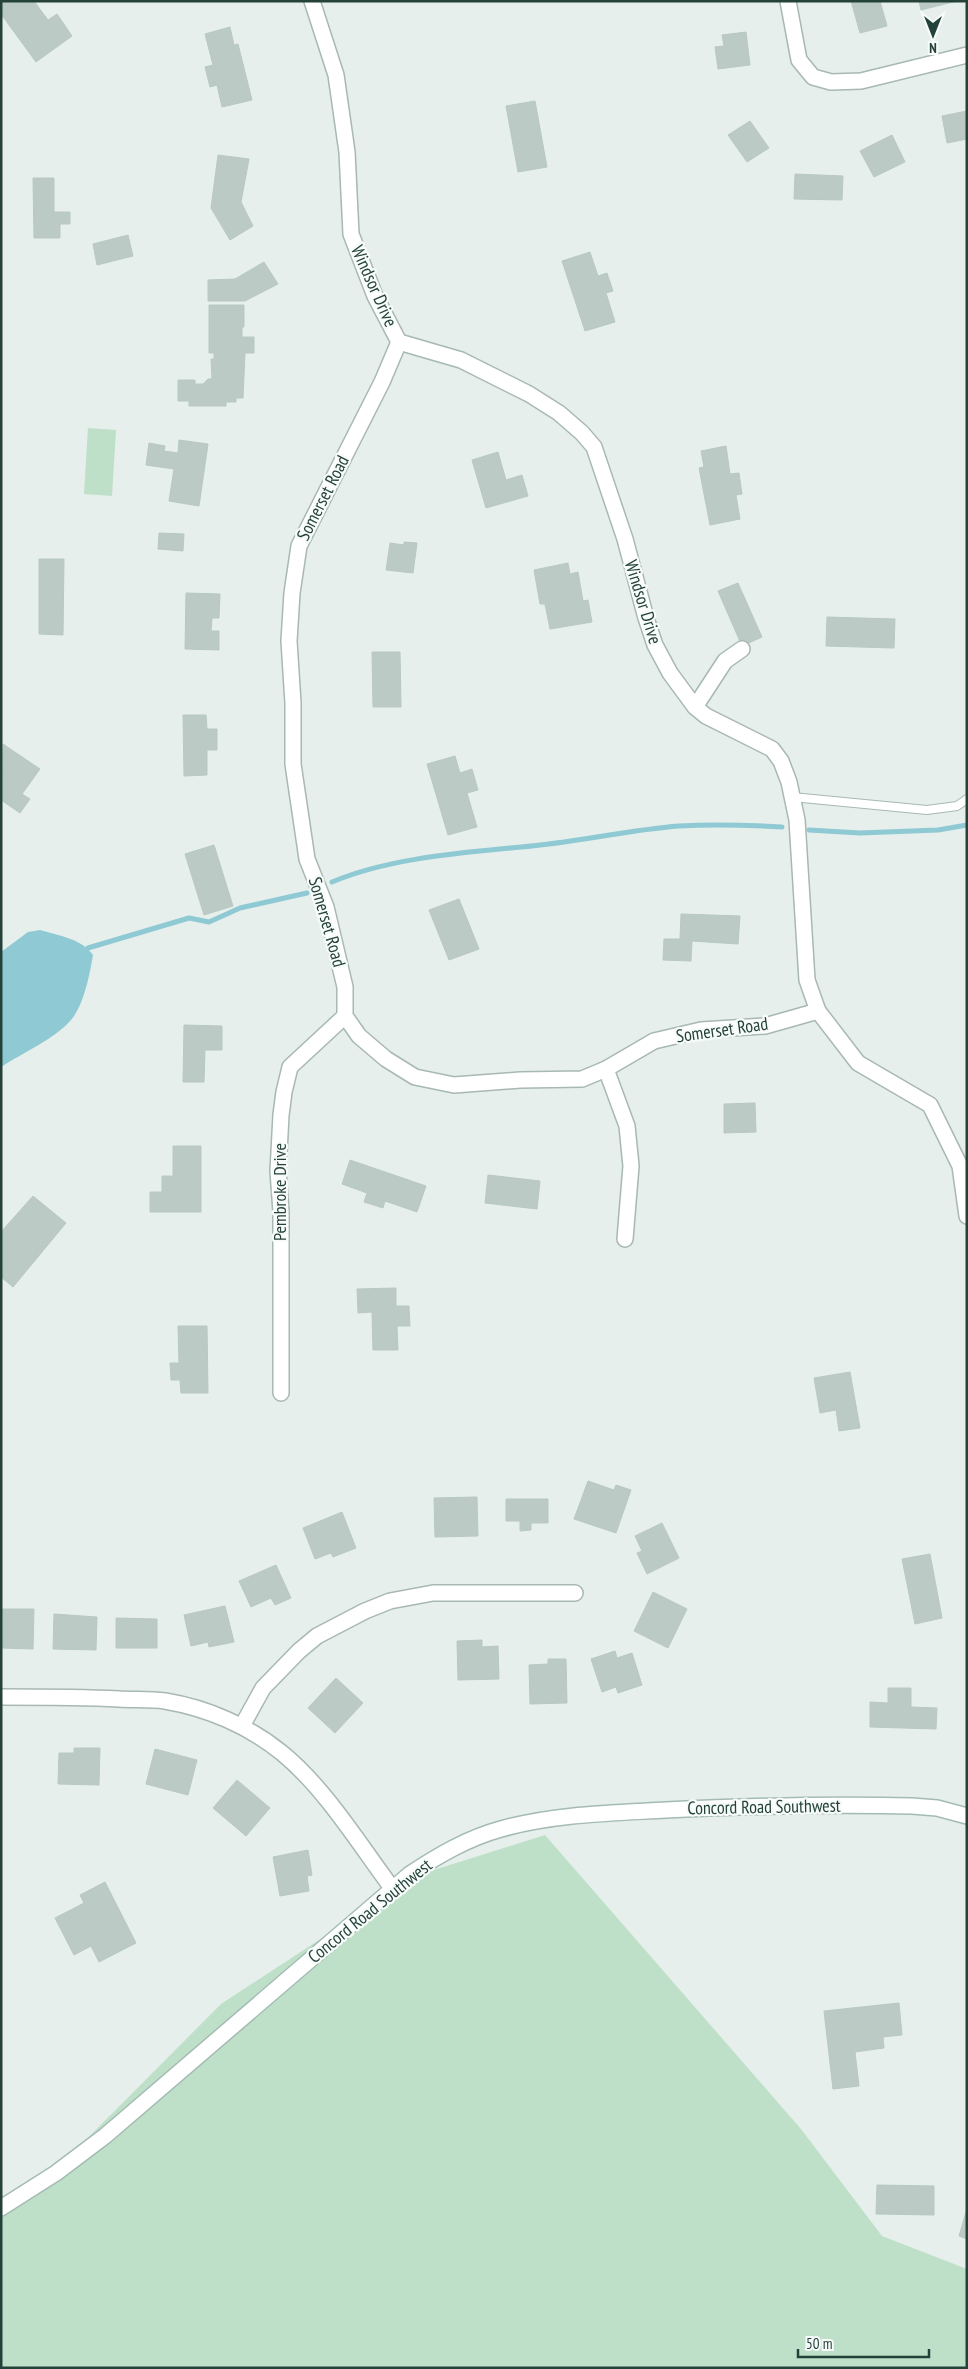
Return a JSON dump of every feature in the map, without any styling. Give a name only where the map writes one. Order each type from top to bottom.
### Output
[{"type":"street","name":"Windsor Drive","points":[[312,1],[336,75],[347,152],[351,234],[375,296],[399,342],[461,360],[529,394],[559,413],[582,433],[594,447],[622,530],[655,645],[670,673],[695,707],[706,716],[772,749],[781,761],[789,782],[797,820],[807,980],[818,1011],[858,1063],[930,1104],[960,1166],[967,1216]]},
{"type":"street","points":[[788,1],[799,60],[813,77],[831,82],[861,81],[967,55]]},
{"type":"street","name":"Somerset Road","points":[[399,342],[382,382],[299,546],[292,593],[289,641],[293,703],[293,764],[297,799],[307,859],[326,907],[339,957],[345,987],[345,1016],[359,1036],[386,1059],[414,1077],[454,1085],[520,1080],[582,1079],[606,1069],[654,1041],[701,1030],[765,1026],[818,1011]]},
{"type":"street","points":[[695,707],[725,661],[742,649]]},
{"type":"street","name":"Pembroke Drive","points":[[281,1393],[281,1212],[278,1171],[284,1092],[290,1067],[345,1016]]},
{"type":"street","points":[[606,1069],[627,1126],[631,1166],[625,1240]]},
{"type":"street","points":[[242,1726],[263,1688],[299,1651],[317,1636],[365,1611],[390,1601],[433,1593],[575,1593]]},
{"type":"street","points":[[1,1697],[80,1697],[164,1701],[213,1714],[242,1726],[261,1737],[283,1754],[308,1778],[392,1888]]},
{"type":"street","name":"Concord Road Southwest","points":[[1,2208],[56,2173],[105,2136],[392,1888],[448,1850],[464,1842],[501,1828],[604,1813],[830,1805],[929,1808],[967,1816]]},
{"type":"lane","points":[[792,797],[927,810],[956,806],[967,799]]},
{"type":"green space","points":[[88,428],[116,430],[112,496],[84,494]]},
{"type":"green space","points":[[545,1835],[801,2129],[882,2236],[967,2269],[967,2368],[1,2368],[1,2215],[35,2191],[221,2004],[418,1875]]},
{"type":"water","points":[[40,930],[76,941],[93,955],[86,989],[76,1014],[64,1027],[47,1040],[1,1067],[1,952],[28,932]]},
{"type":"building","points":[[1,1],[34,1],[48,20],[57,14],[72,36],[36,62],[1,14]]},
{"type":"building","points":[[851,1],[880,1],[887,26],[860,33]]},
{"type":"building","points":[[919,1],[957,1],[921,10]]},
{"type":"building","points":[[230,27],[234,45],[238,44],[252,100],[222,107],[217,85],[210,87],[205,67],[213,65],[205,34]]},
{"type":"building","points":[[746,32],[750,65],[718,69],[715,47],[724,46],[722,35]]},
{"type":"building","points":[[535,101],[547,167],[518,172],[506,106]]},
{"type":"building","points":[[967,111],[967,139],[947,143],[942,116]]},
{"type":"building","points":[[750,121],[769,148],[747,162],[728,135]]},
{"type":"building","points":[[892,135],[905,162],[874,177],[860,151]]},
{"type":"building","points":[[218,155],[249,159],[241,202],[253,226],[230,240],[211,208]]},
{"type":"building","points":[[795,174],[843,176],[842,200],[794,199]]},
{"type":"building","points":[[33,178],[54,178],[54,212],[70,212],[70,224],[60,224],[60,238],[34,238]]},
{"type":"building","points":[[128,235],[133,256],[97,265],[93,244]]},
{"type":"building","points":[[590,252],[598,276],[607,273],[613,291],[606,293],[615,322],[585,331],[562,261]]},
{"type":"building","points":[[264,262],[278,284],[245,301],[208,301],[208,280],[235,279]]},
{"type":"building","points":[[209,305],[244,305],[242,337],[254,337],[254,353],[245,353],[243,398],[236,398],[236,402],[226,402],[226,406],[189,406],[189,401],[178,401],[178,380],[195,380],[195,384],[203,384],[208,379],[212,379],[211,359],[214,359],[214,353],[209,353]]},
{"type":"building","points":[[179,440],[208,444],[199,506],[169,501],[174,469],[146,465],[149,443],[165,446],[164,451],[178,453]]},
{"type":"building","points":[[726,446],[730,474],[739,473],[742,494],[736,495],[740,519],[710,525],[699,468],[704,467],[701,451]]},
{"type":"building","points":[[498,452],[506,480],[522,475],[528,496],[486,508],[472,460]]},
{"type":"building","points":[[159,533],[184,534],[183,551],[158,549]]},
{"type":"building","points":[[404,542],[417,543],[413,573],[386,570],[390,543],[404,545]]},
{"type":"building","points":[[39,559],[64,559],[63,635],[39,634]]},
{"type":"building","points":[[568,563],[570,574],[578,572],[583,601],[588,600],[592,622],[550,629],[545,604],[540,604],[534,570]]},
{"type":"building","points":[[738,583],[762,637],[742,646],[718,591]]},
{"type":"building","points":[[186,593],[220,594],[219,618],[212,618],[211,631],[219,631],[219,650],[185,649]]},
{"type":"building","points":[[827,617],[895,619],[894,648],[826,646]]},
{"type":"building","points":[[372,652],[400,652],[401,707],[373,707]]},
{"type":"building","points":[[183,715],[206,715],[207,729],[217,729],[217,750],[207,750],[207,775],[184,776]]},
{"type":"building","points":[[3,744],[40,769],[22,794],[30,799],[20,813],[1,800]]},
{"type":"building","points":[[455,756],[460,773],[472,769],[478,790],[467,793],[477,827],[448,835],[427,764]]},
{"type":"building","points":[[214,845],[233,906],[204,915],[185,854]]},
{"type":"building","points":[[459,899],[479,949],[449,960],[429,910]]},
{"type":"building","points":[[681,914],[740,916],[738,944],[692,941],[691,961],[663,960],[664,939],[680,939]]},
{"type":"building","points":[[184,1025],[222,1026],[222,1050],[205,1050],[204,1082],[183,1082]]},
{"type":"building","points":[[755,1103],[756,1132],[724,1133],[724,1104]]},
{"type":"building","points":[[173,1146],[201,1146],[201,1212],[150,1212],[150,1192],[162,1192],[162,1176],[173,1176]]},
{"type":"building","points":[[350,1160],[426,1186],[417,1212],[385,1201],[383,1208],[364,1202],[367,1193],[342,1184]]},
{"type":"building","points":[[488,1175],[540,1181],[537,1209],[485,1203]]},
{"type":"building","points":[[33,1196],[66,1223],[13,1287],[1,1277],[1,1232]]},
{"type":"building","points":[[396,1288],[396,1306],[409,1306],[410,1326],[397,1326],[398,1350],[373,1350],[372,1312],[358,1313],[357,1289]]},
{"type":"building","points":[[178,1326],[207,1326],[208,1393],[181,1393],[180,1380],[171,1380],[170,1363],[179,1363]]},
{"type":"building","points":[[850,1372],[860,1428],[839,1431],[836,1410],[820,1413],[814,1378]]},
{"type":"building","points":[[588,1481],[614,1490],[616,1485],[631,1490],[616,1533],[574,1519]]},
{"type":"building","points":[[477,1497],[478,1536],[435,1537],[434,1498]]},
{"type":"building","points":[[506,1499],[548,1499],[548,1523],[531,1523],[531,1530],[520,1531],[520,1521],[506,1521]]},
{"type":"building","points":[[342,1512],[356,1548],[333,1557],[331,1553],[315,1559],[303,1528]]},
{"type":"building","points":[[662,1523],[679,1558],[647,1574],[637,1553],[642,1551],[635,1536]]},
{"type":"building","points":[[930,1554],[942,1618],[915,1624],[902,1559]]},
{"type":"building","points":[[276,1565],[291,1598],[275,1605],[271,1598],[251,1607],[239,1581]]},
{"type":"building","points":[[653,1592],[687,1609],[668,1648],[634,1631]]},
{"type":"building","points":[[225,1606],[234,1642],[209,1647],[208,1642],[191,1646],[184,1615]]},
{"type":"building","points":[[1,1609],[34,1609],[33,1649],[1,1648]]},
{"type":"building","points":[[54,1614],[97,1617],[96,1650],[53,1649]]},
{"type":"building","points":[[116,1618],[157,1619],[157,1648],[116,1648]]},
{"type":"building","points":[[482,1640],[482,1647],[498,1646],[499,1679],[458,1680],[457,1641]]},
{"type":"building","points":[[615,1651],[617,1658],[632,1653],[642,1685],[618,1693],[616,1687],[602,1692],[591,1659]]},
{"type":"building","points":[[548,1659],[566,1659],[567,1703],[530,1704],[529,1665],[548,1664]]},
{"type":"building","points":[[336,1678],[363,1703],[335,1733],[308,1708]]},
{"type":"building","points":[[888,1688],[911,1688],[911,1707],[937,1708],[936,1729],[870,1727],[870,1702],[888,1703]]},
{"type":"building","points":[[74,1748],[100,1748],[99,1785],[58,1784],[59,1753],[74,1753]]},
{"type":"building","points":[[155,1749],[197,1760],[188,1795],[146,1784]]},
{"type":"building","points":[[237,1780],[270,1808],[246,1836],[213,1808]]},
{"type":"building","points":[[308,1850],[312,1875],[307,1876],[309,1891],[280,1896],[273,1857]]},
{"type":"building","points":[[105,1882],[136,1943],[99,1962],[91,1946],[74,1955],[55,1918],[84,1903],[80,1895]]},
{"type":"building","points":[[899,2003],[902,2035],[883,2037],[884,2048],[855,2052],[859,2086],[833,2089],[824,2011]]},
{"type":"building","points":[[877,2185],[934,2186],[934,2215],[876,2214]]},
{"type":"building","points":[[967,2212],[967,2239],[959,2236]]},
{"type":"waterway","points":[[332,882],[377,867],[425,858],[561,843],[659,828],[718,825],[782,827]]},
{"type":"waterway","points":[[809,830],[860,833],[938,830],[967,825]]},
{"type":"waterway","points":[[88,948],[189,918],[209,922],[240,908],[307,893]]}]
